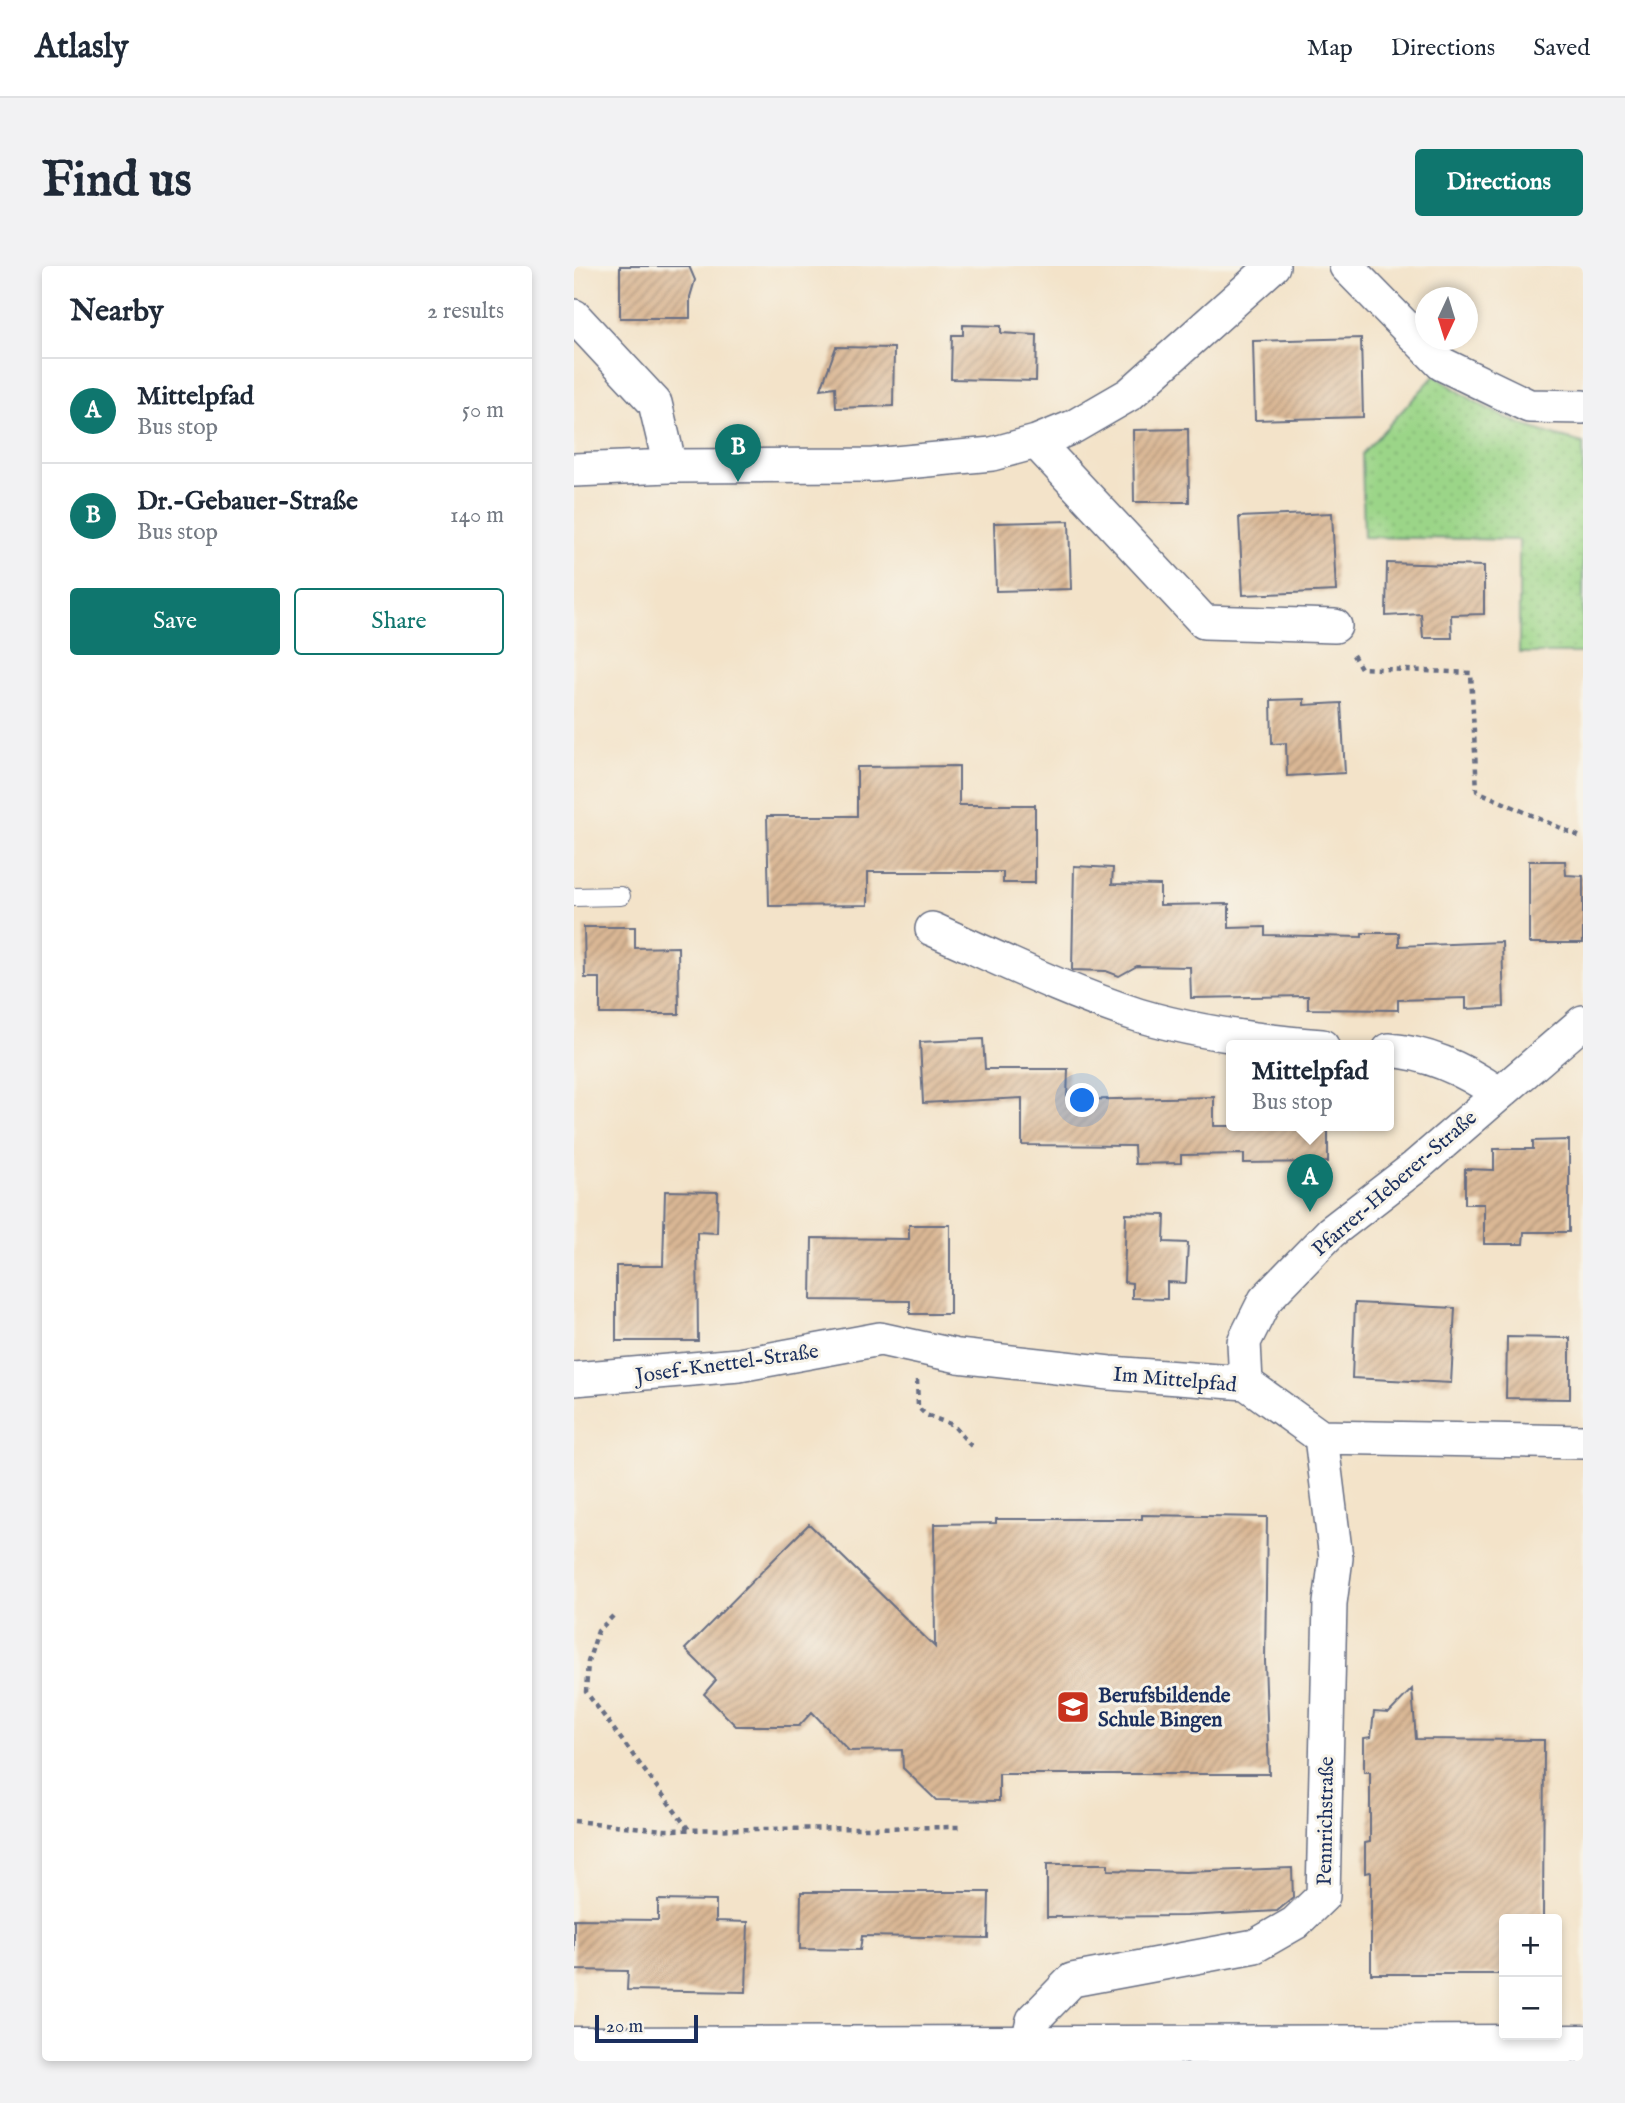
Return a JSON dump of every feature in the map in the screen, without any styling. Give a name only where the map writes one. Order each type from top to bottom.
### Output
[{"type":"main road","points":[[574,2046],[1583,2043]]},
{"type":"street","points":[[574,470],[670,466],[886,464],[992,454],[1036,442],[1073,427],[1130,394],[1273,266]]},
{"type":"street","points":[[1346,266],[1442,364],[1529,406],[1583,407]]},
{"type":"street","points":[[574,316],[655,402],[670,466]]},
{"type":"street","points":[[1036,442],[1204,622],[1335,626]]},
{"type":"street","points":[[932,929],[1055,984],[1140,1015],[1258,1040]]},
{"type":"street","name":"Pfarrer-Heberer-Straße","points":[[1246,1383],[1244,1342],[1265,1300],[1331,1232],[1415,1167],[1583,1022]]},
{"type":"street","name":"Pfarrer-Heberer-Straße","points":[[1394,1051],[1447,1064],[1470,1074],[1498,1093]]},
{"type":"street","name":"Im Mittelpfad","points":[[880,1339],[958,1356],[1110,1373],[1246,1383],[1321,1437]]},
{"type":"street","name":"Josef-Knettel-Straße","points":[[574,1379],[739,1365],[880,1339]]},
{"type":"street","points":[[1321,1437],[1583,1442]]},
{"type":"street","name":"Pennrichstraße","points":[[1027,2045],[1033,2020],[1072,1980],[1255,1946],[1294,1923],[1323,1896],[1329,1603],[1336,1558],[1321,1437]]},
{"type":"lane","points":[[574,897],[621,896]]},
{"type":"path","points":[[1335,626],[1362,668],[1471,673],[1477,791],[1583,838]]},
{"type":"path","points":[[923,1348],[918,1375],[918,1407],[926,1415],[953,1425],[972,1447]]},
{"type":"path","points":[[613,1616],[598,1631],[588,1662],[586,1692],[690,1830]]},
{"type":"path","points":[[574,1821],[690,1830],[960,1827]]},
{"type":"green space","points":[[1435,375],[1505,417],[1542,432],[1583,443],[1583,653],[1519,653],[1519,540],[1364,537],[1362,454]]},
{"type":"building","points":[[620,266],[689,266],[695,280],[690,297],[690,318],[620,318]]},
{"type":"building","points":[[963,325],[1001,326],[1001,333],[1037,335],[1036,381],[951,379],[952,335],[963,335]]},
{"type":"building","points":[[1361,338],[1363,417],[1255,420],[1253,341]]},
{"type":"building","points":[[836,347],[894,348],[893,406],[836,408],[835,387],[821,389]]},
{"type":"building","points":[[1188,429],[1189,502],[1134,502],[1133,430]]},
{"type":"building","points":[[1332,513],[1336,591],[1243,595],[1239,517]]},
{"type":"building","points":[[1069,521],[1071,589],[996,591],[994,523]]},
{"type":"building","points":[[1387,563],[1484,566],[1484,614],[1451,615],[1452,638],[1423,638],[1421,614],[1386,616]]},
{"type":"building","points":[[1304,699],[1304,705],[1341,703],[1345,773],[1287,776],[1286,743],[1272,744],[1271,700]]},
{"type":"building","points":[[959,766],[959,805],[1035,805],[1035,883],[1003,883],[1003,872],[868,872],[868,905],[769,906],[767,816],[857,816],[857,767]]},
{"type":"building","points":[[1529,861],[1565,861],[1566,875],[1583,876],[1583,943],[1529,943]]},
{"type":"building","points":[[1074,866],[1113,868],[1112,884],[1160,885],[1160,905],[1229,904],[1229,928],[1265,927],[1265,935],[1362,937],[1362,933],[1399,933],[1399,946],[1502,942],[1504,1007],[1466,1009],[1466,998],[1398,1000],[1398,1010],[1308,1009],[1308,996],[1191,998],[1190,967],[1137,966],[1119,976],[1106,971],[1072,970]]},
{"type":"building","points":[[584,927],[635,927],[635,948],[678,947],[679,1014],[600,1014],[600,978],[585,978]]},
{"type":"building","points":[[983,1039],[985,1069],[1068,1069],[1067,1100],[1214,1097],[1214,1126],[1226,1126],[1226,1131],[1328,1131],[1328,1162],[1244,1163],[1244,1154],[1181,1155],[1181,1163],[1135,1164],[1134,1146],[1022,1145],[1022,1098],[923,1103],[920,1042]]},
{"type":"building","points":[[1569,1140],[1569,1232],[1524,1232],[1523,1244],[1484,1244],[1484,1204],[1465,1204],[1465,1169],[1494,1170],[1494,1149],[1533,1149],[1533,1141]]},
{"type":"building","points":[[665,1191],[718,1192],[717,1233],[697,1232],[698,1341],[616,1341],[616,1266],[663,1266]]},
{"type":"building","points":[[1126,1214],[1165,1215],[1164,1242],[1188,1243],[1186,1283],[1167,1282],[1167,1299],[1132,1298],[1132,1283],[1124,1282]]},
{"type":"building","points":[[909,1225],[950,1225],[950,1314],[910,1314],[910,1301],[811,1300],[812,1238],[909,1239]]},
{"type":"building","points":[[1355,1303],[1455,1308],[1451,1383],[1352,1378]]},
{"type":"building","points":[[1507,1337],[1570,1338],[1570,1399],[1506,1398]]},
{"type":"building","points":[[1142,1515],[1267,1517],[1265,1661],[1269,1774],[999,1774],[999,1801],[936,1800],[903,1768],[902,1750],[849,1751],[812,1712],[799,1726],[736,1726],[704,1694],[716,1680],[685,1649],[809,1524],[935,1647],[934,1524],[996,1523],[996,1519],[1142,1519]]},
{"type":"building","points":[[1412,1689],[1416,1739],[1544,1740],[1543,1914],[1499,1914],[1499,1974],[1371,1974],[1371,1872],[1365,1873],[1365,1843],[1370,1842],[1370,1772],[1364,1772],[1364,1738],[1371,1737],[1374,1712],[1389,1713]]},
{"type":"building","points":[[1047,1864],[1108,1864],[1108,1870],[1185,1872],[1292,1868],[1293,1898],[1277,1911],[1186,1916],[1047,1917]]},
{"type":"building","points":[[801,1892],[989,1892],[988,1938],[862,1936],[860,1950],[800,1949]]},
{"type":"building","points":[[658,1900],[716,1901],[716,1921],[748,1922],[746,1992],[627,1990],[628,1971],[574,1970],[574,1919],[658,1920]]},
{"type":"place","name":"Dr.-Gebauer-Straße","points":[[738,482]]},
{"type":"place","name":"Mittelpfad","points":[[1310,1212]]},
{"type":"place","name":"Berufsbildende Schule Bingen","points":[[1073,1707]]}]
